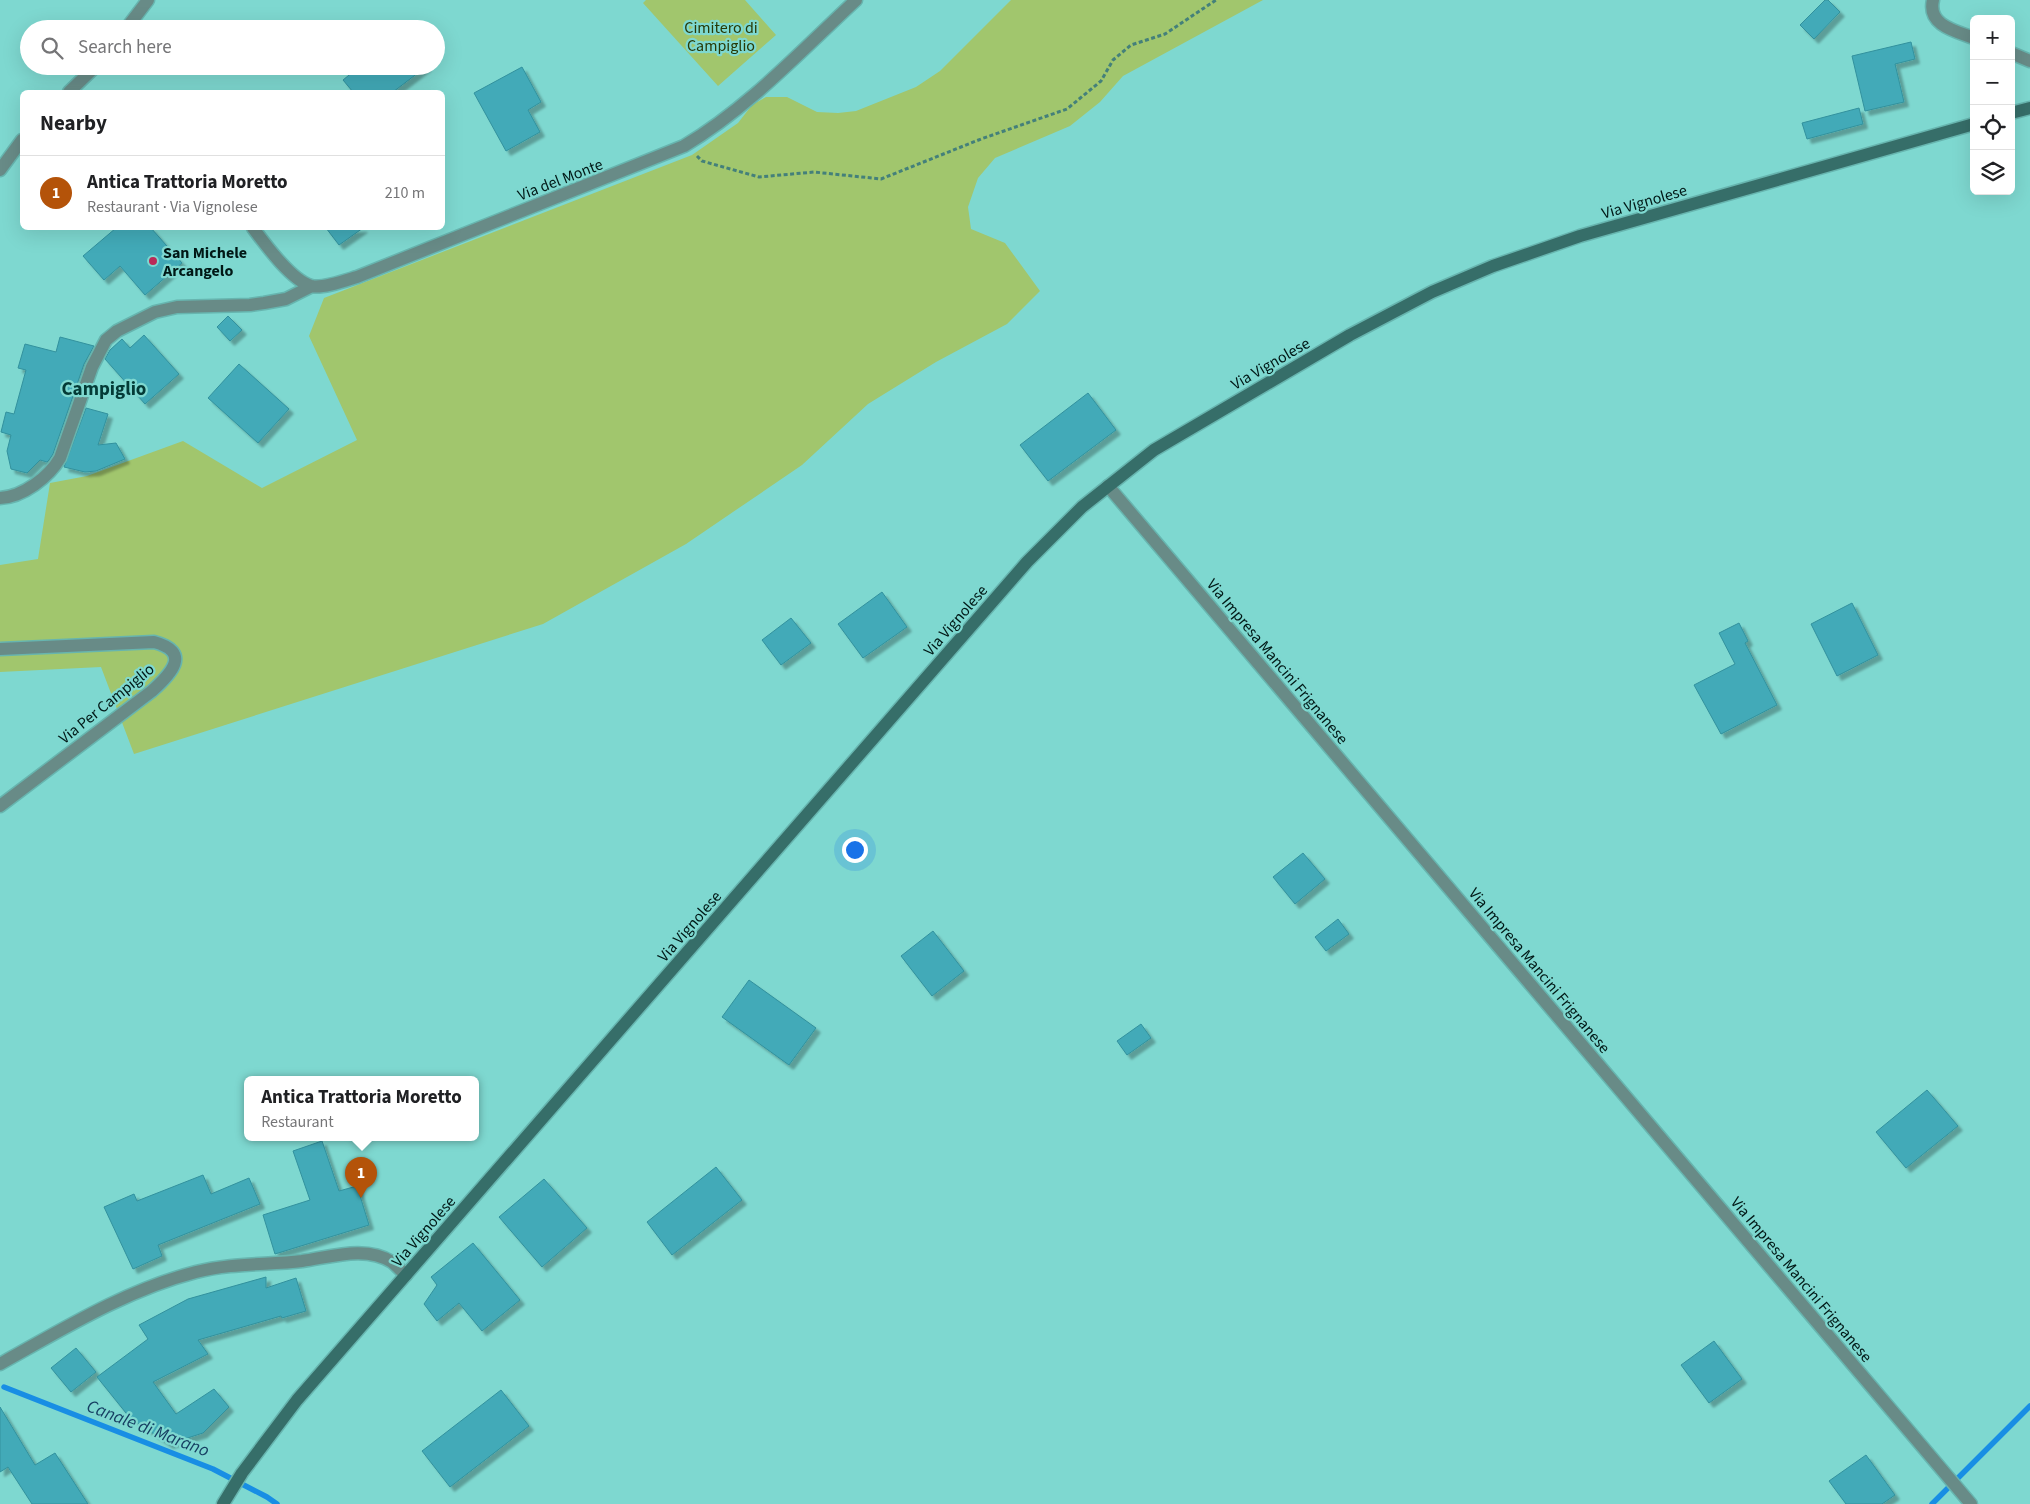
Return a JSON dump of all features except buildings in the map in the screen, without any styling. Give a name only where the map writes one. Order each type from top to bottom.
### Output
[{"type":"main road","points":[[2015,112],[2030,108]]},
{"type":"main road","name":"Via Vignolese","points":[[225,1499],[242,1473],[297,1400],[1027,562],[1082,507],[1108,486],[1154,450],[1350,335],[1432,292],[1492,266],[1580,236],[1970,125]]},
{"type":"street","points":[[133,20],[148,0]]},
{"type":"street","name":"Via del Monte","points":[[0,498],[18,493],[54,469],[60,458],[92,367],[106,340],[117,331],[155,312],[177,307],[264,303],[286,299],[312,286],[328,285],[357,277],[684,146],[712,130],[856,0]]},
{"type":"street","points":[[1933,0],[1932,13],[1940,24],[1970,36]]},
{"type":"street","points":[[2015,55],[2030,61]]},
{"type":"street","points":[[71,90],[87,75]]},
{"type":"street","points":[[4,165],[20,143]]},
{"type":"street","points":[[4,165],[20,162]]},
{"type":"street","points":[[255,230],[271,252],[296,276],[312,286]]},
{"type":"street","name":"Via Impresa Mancini Frignanese","points":[[1108,486],[1971,1504]]},
{"type":"street","name":"Via Per Campiglio","points":[[0,649],[154,642],[165,645],[173,651],[176,659],[173,668],[152,691],[0,806]]},
{"type":"street","points":[[0,1364],[90,1314],[165,1282],[196,1272],[222,1267],[298,1261],[353,1253],[369,1254],[391,1262],[406,1275]]},
{"type":"path","points":[[684,146],[702,161],[758,176],[814,172],[881,179],[981,139],[1067,109],[1101,82],[1113,60],[1131,45],[1165,34],[1216,0]]},
{"type":"green space","name":"Cimitero di Campiglio","points":[[646,0],[745,0],[776,35],[718,86],[643,3]]},
{"type":"green space","points":[[1011,0],[1263,0],[1123,76],[1100,102],[1070,126],[995,158],[978,178],[968,207],[971,229],[1005,243],[1040,291],[1007,324],[936,362],[868,404],[802,465],[686,544],[543,624],[134,754],[101,667],[0,672],[0,565],[38,559],[50,483],[87,476],[183,441],[262,488],[357,440],[309,336],[324,298],[692,155],[738,123],[752,105],[766,97],[787,97],[817,112],[838,113],[856,111],[916,87],[940,71]]},
{"type":"waterway","name":"Canale di Marano","points":[[4,1387],[213,1469],[277,1504]]},
{"type":"waterway","name":"Canale di Marano","points":[[1932,1504],[2030,1406]]},
{"type":"place","name":"San Michele Arcangelo","points":[[153,261]]},
{"type":"place","name":"Antica Trattoria Moretto","points":[[361,1198]]},
{"type":"district","name":"Campiglio","points":[[104,388]]}]
